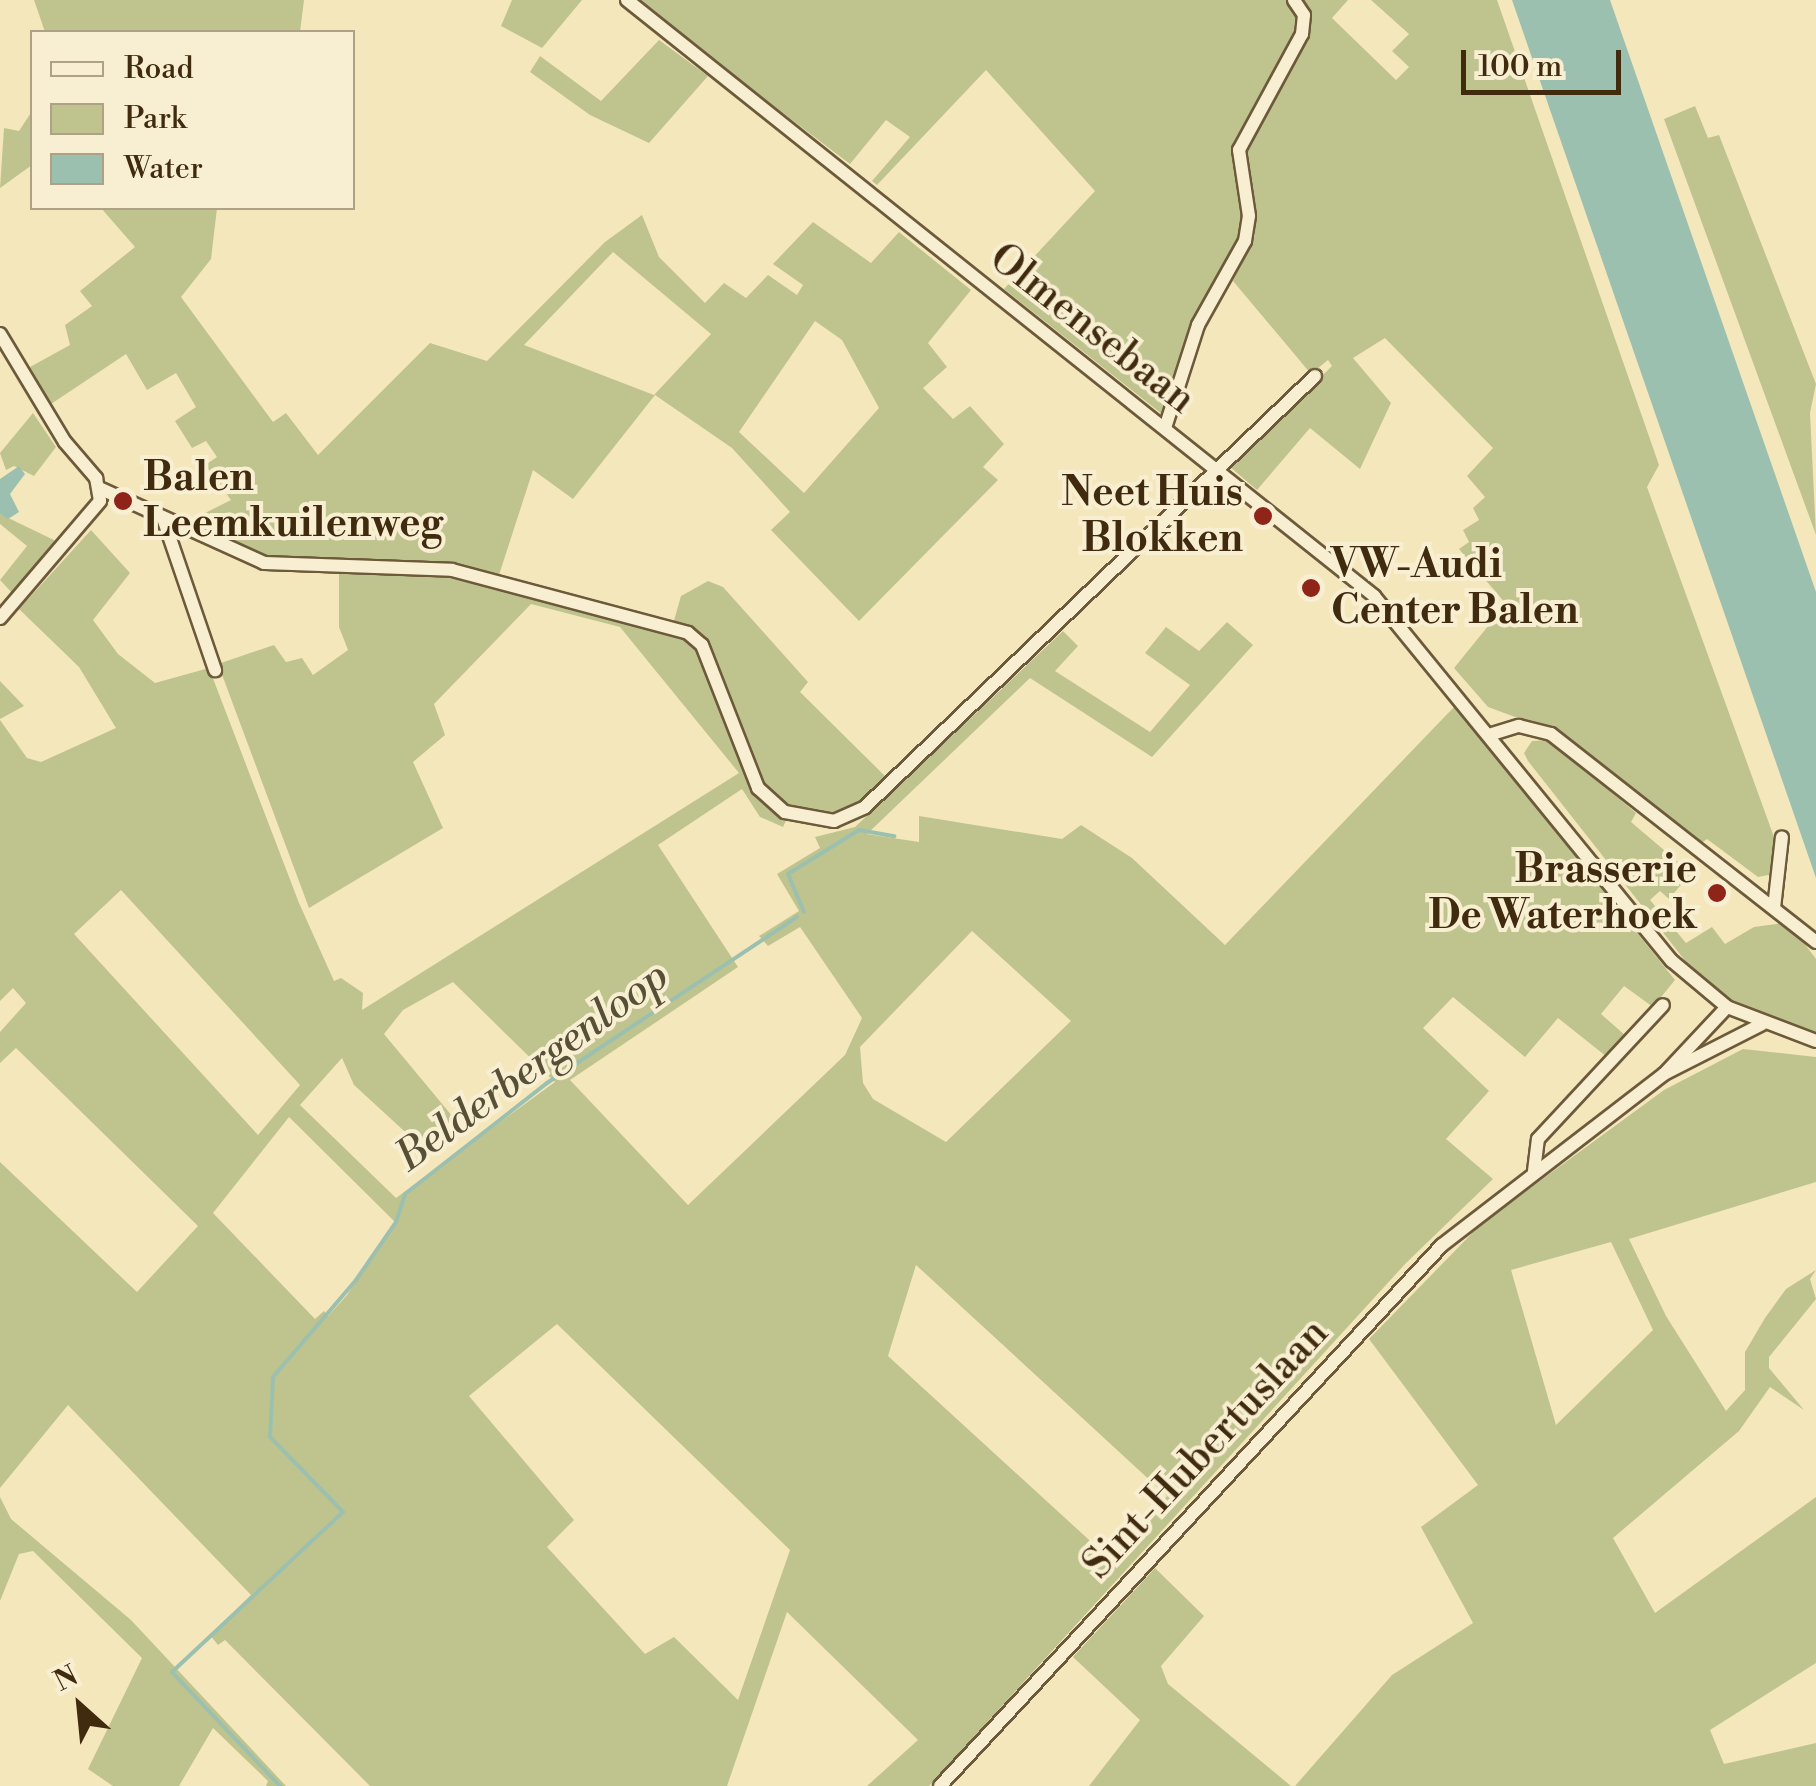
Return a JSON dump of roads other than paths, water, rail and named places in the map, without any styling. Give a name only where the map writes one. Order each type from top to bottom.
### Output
[{"type":"street","name":"Olmensebaan","points":[[627,0],[1374,596],[1492,734],[1672,960],[1726,1006],[1762,1024],[1816,1040]]},
{"type":"street","points":[[1165,428],[1198,325],[1245,242],[1249,216],[1239,150],[1302,34],[1304,15],[1294,0]]},
{"type":"street","points":[[0,334],[99,488],[95,512],[0,618]]},
{"type":"street","points":[[99,488],[119,492],[163,518],[264,562],[452,570],[688,633],[702,645],[758,788],[785,812],[834,821],[865,807],[1315,376]]},
{"type":"street","points":[[163,518],[215,670]]},
{"type":"street","points":[[1492,734],[1519,726],[1550,734],[1816,942]]},
{"type":"street","points":[[1774,908],[1782,837]]},
{"type":"street","name":"Sint-Hubertuslaan","points":[[1534,1171],[1538,1139],[1663,1004]]},
{"type":"street","name":"Sint-Hubertuslaan","points":[[1664,1074],[1726,1006]]},
{"type":"street","name":"Sint-Hubertuslaan","points":[[940,1786],[1410,1277],[1534,1171],[1664,1074],[1762,1024]]},
{"type":"water","points":[[1512,0],[1610,0],[1816,592],[1816,878]]},
{"type":"water","points":[[19,466],[25,474],[10,494],[19,512],[8,519],[0,514],[0,479]]},
{"type":"waterway","name":"Belderbergenloop","points":[[804,912],[788,874],[859,830],[894,836]]},
{"type":"waterway","name":"Belderbergenloop","points":[[280,1786],[172,1672],[343,1512],[270,1437],[273,1377],[356,1280],[396,1222],[405,1194],[547,1083],[797,917]]},
{"type":"place","name":"Balen Leemkuilenweg","points":[[123,501]]},
{"type":"place","name":"Neet Huis Blokken","points":[[1263,516]]},
{"type":"place","name":"VW-Audi Center Balen","points":[[1311,588]]},
{"type":"place","name":"Brasserie De Waterhoek","points":[[1717,893]]}]
